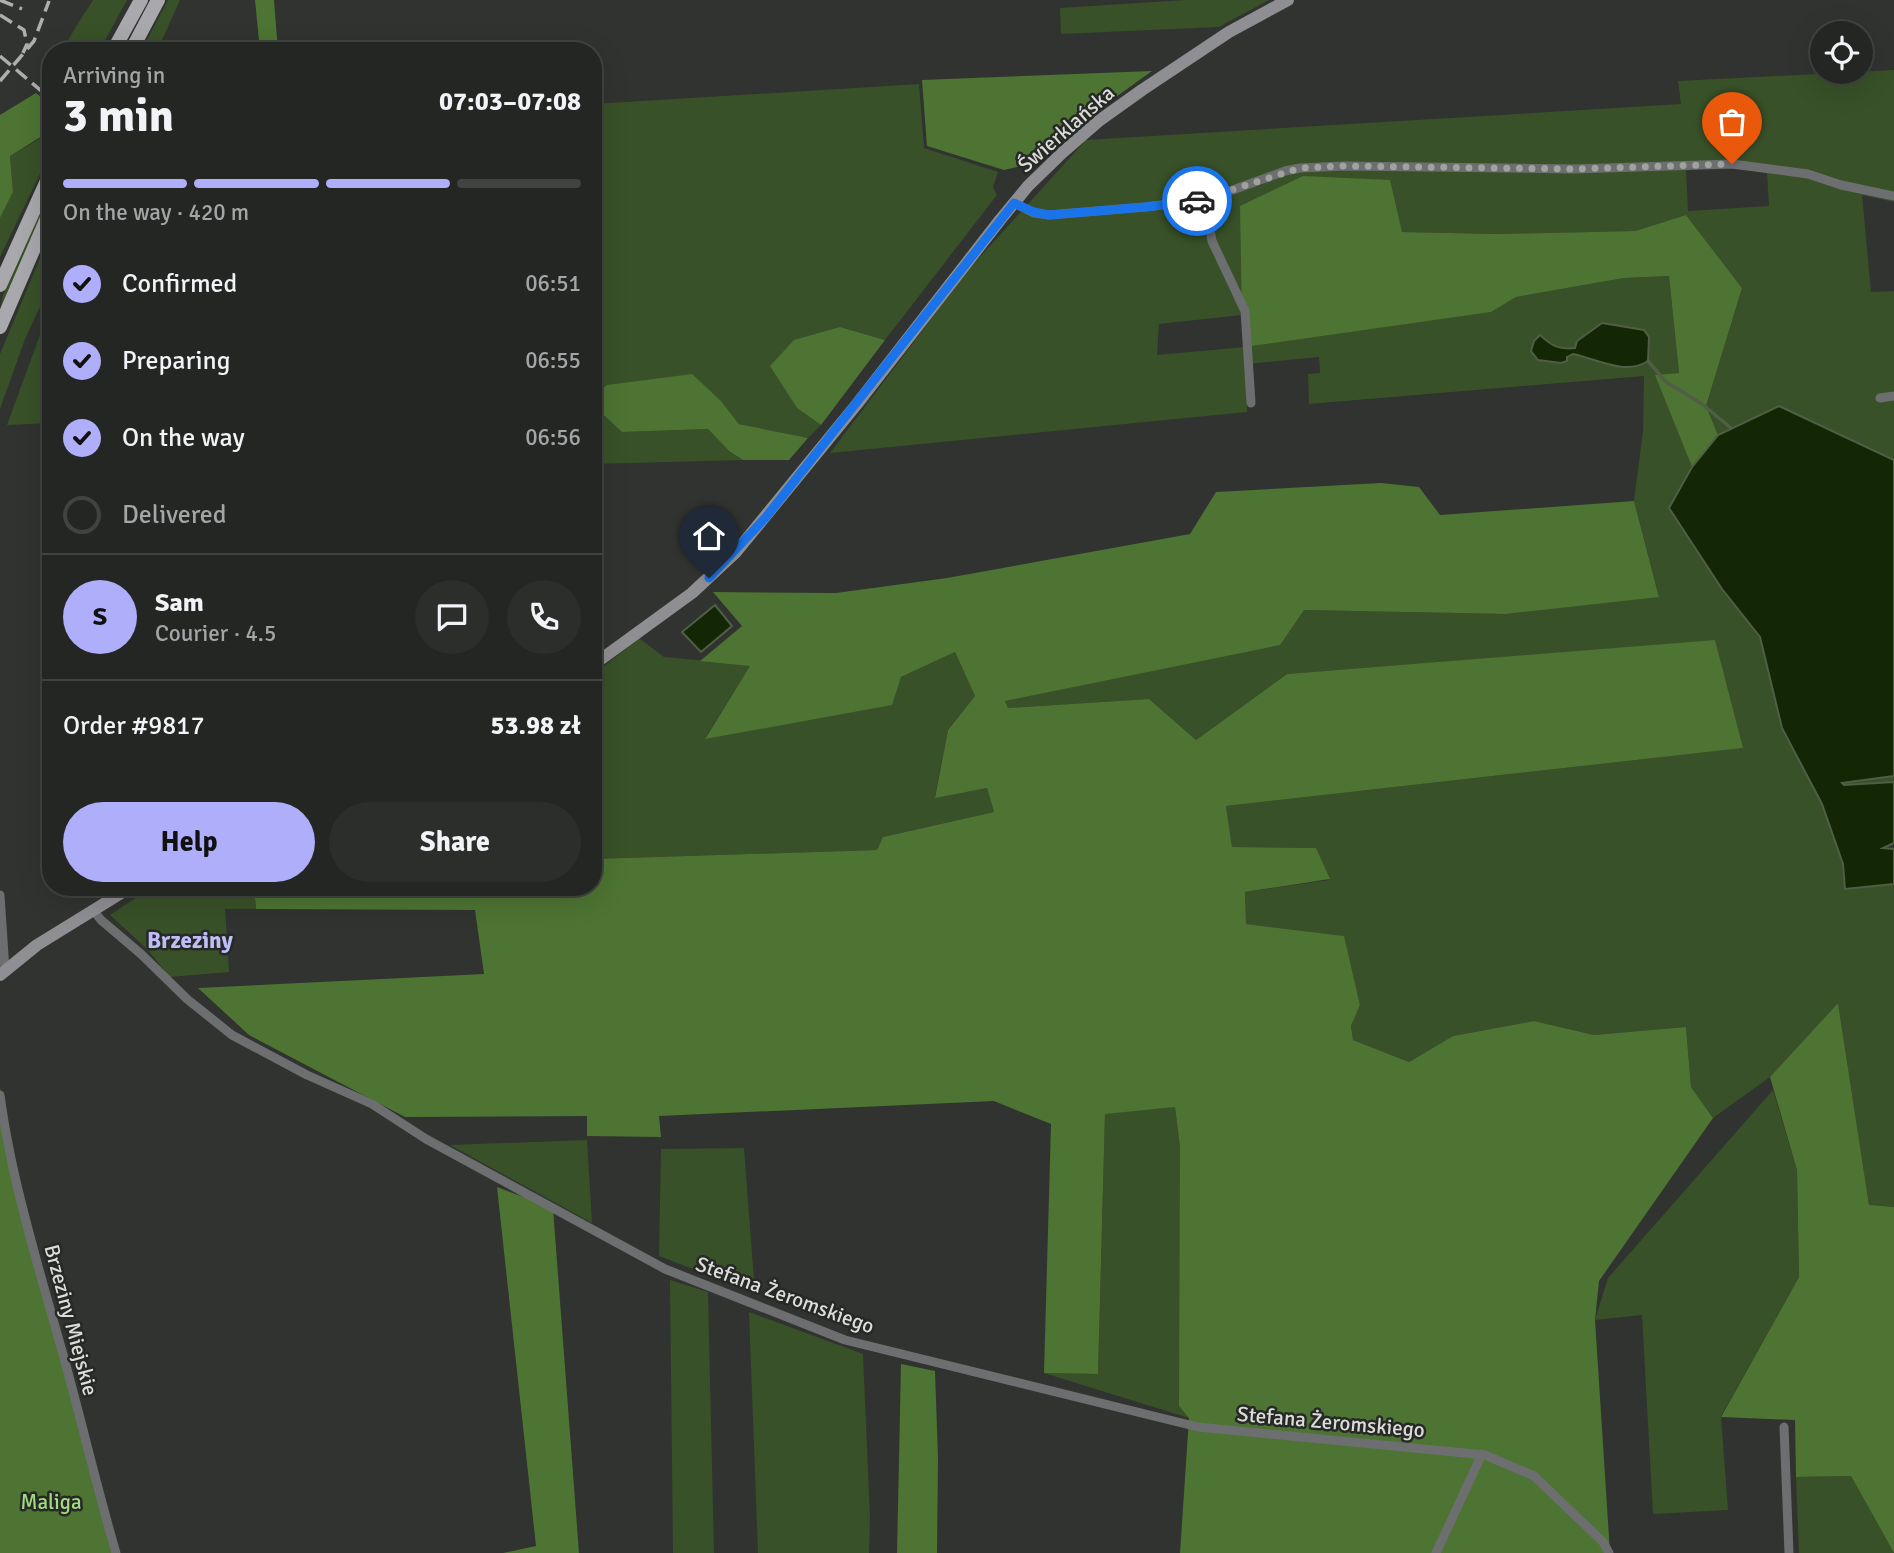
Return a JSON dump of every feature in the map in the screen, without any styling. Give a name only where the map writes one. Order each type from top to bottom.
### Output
[{"type":"main road","points":[[118,42],[141,0]]},
{"type":"main road","points":[[136,42],[158,0]]},
{"type":"main road","points":[[0,285],[42,192]]},
{"type":"main road","points":[[0,327],[42,230]]},
{"type":"street","name":"Świerklańska","points":[[602,658],[692,593],[737,552],[1014,203],[1062,153],[1121,105],[1229,32],[1288,0]]},
{"type":"street","points":[[1014,203],[1049,215],[1145,207],[1205,200],[1285,171],[1343,166],[1536,170],[1732,164],[1808,174],[1841,185],[1894,195]]},
{"type":"street","points":[[1205,200],[1212,241],[1245,311],[1251,403]]},
{"type":"street","points":[[1880,398],[1894,397]]},
{"type":"street","points":[[0,895],[4,947],[2,973]]},
{"type":"street","points":[[2,973],[26,953],[116,896]]},
{"type":"street","name":"Stefana Żeromskiego","points":[[93,910],[187,999],[232,1035],[307,1075],[372,1104],[426,1139],[665,1269],[845,1340],[1198,1427],[1482,1454],[1534,1476],[1603,1542],[1609,1553]]},
{"type":"street","points":[[4,947],[26,953]]},
{"type":"street","name":"Brzeziny Miejskie","points":[[0,1095],[31,1239],[72,1385],[96,1488],[116,1553]]},
{"type":"street","points":[[1784,1427],[1789,1553]]},
{"type":"street","points":[[1436,1553],[1482,1454]]},
{"type":"shaded area","points":[[93,0],[127,0],[104,42],[67,42]]},
{"type":"shaded area","points":[[168,0],[180,0],[161,42],[146,42]]},
{"type":"shaded area","points":[[1185,0],[1269,0],[1219,27],[1061,34],[1060,8]]},
{"type":"shaded area","points":[[1894,70],[1894,202],[1862,195],[1871,292],[1894,291],[1894,460],[1779,406],[1718,435],[1706,406],[1742,288],[1686,215],[1635,231],[1496,234],[1402,232],[1242,315],[1159,324],[1157,355],[1245,347],[1490,312],[1516,297],[1624,278],[1669,276],[1679,373],[1656,375],[1692,467],[1669,508],[1722,589],[1760,637],[1782,728],[1822,804],[1843,864],[1845,889],[1894,884],[1894,1207],[1869,1206],[1838,1003],[1770,1077],[1713,1118],[1691,1087],[1686,1027],[1594,1035],[1534,1021],[1453,1036],[1409,1062],[1353,1040],[1351,1026],[1360,1005],[1343,936],[1246,924],[1245,892],[1329,880],[1316,848],[1232,847],[1226,806],[1742,748],[1715,641],[1287,674],[1196,740],[1149,699],[1008,708],[1005,700],[1304,610],[1506,614],[1659,596],[1634,501],[1643,431],[1644,376],[1309,404],[1308,374],[1320,373],[1319,357],[1246,364],[1247,412],[830,453],[969,269],[1086,140],[1681,104],[1678,81],[1810,74],[1810,84],[1873,84],[1873,71]],"holes":[[[1734,167],[1767,173],[1769,206],[1688,211],[1686,169]],[[1602,323],[1644,330],[1626,368],[1573,354],[1562,363],[1538,360],[1540,336],[1556,346],[1575,348],[1577,341]]]},
{"type":"shaded area","points":[[919,84],[924,148],[998,172],[993,187],[997,195],[885,340],[840,327],[771,366],[797,408],[821,425],[808,438],[739,424],[721,401],[607,385],[602,389],[602,103]]},
{"type":"shaded area","points":[[42,137],[42,170],[0,257],[0,218],[13,192],[10,156]]},
{"type":"shaded area","points":[[42,207],[42,215],[0,310],[3,295]]},
{"type":"shaded area","points":[[42,254],[42,302],[25,339],[0,409],[0,354]]},
{"type":"shaded area","points":[[1602,323],[1644,330],[1649,337],[1648,361],[1620,367],[1573,354],[1561,363],[1538,360],[1531,351],[1534,341],[1540,335],[1556,346],[1575,348],[1577,341]]},
{"type":"shaded area","points":[[42,330],[42,423],[7,425]]},
{"type":"shaded area","points":[[1779,406],[1894,460],[1894,776],[1842,783],[1894,782],[1894,843],[1883,848],[1894,849],[1894,884],[1845,889],[1843,864],[1822,804],[1782,728],[1760,637],[1722,589],[1669,508],[1692,467],[1718,435]]},
{"type":"shaded area","points":[[602,413],[622,432],[708,429],[729,451],[743,460],[602,464]]},
{"type":"shaded area","points":[[715,605],[732,626],[701,652],[682,632]]},
{"type":"shaded area","points":[[639,638],[664,657],[751,665],[705,738],[901,677],[955,652],[975,696],[948,730],[935,797],[987,788],[994,812],[883,837],[878,850],[602,859],[602,668]]},
{"type":"shaded area","points":[[1894,776],[1894,782],[1842,783]]},
{"type":"shaded area","points":[[138,896],[255,896],[256,909],[225,909],[229,972],[170,977],[147,949],[110,915]]},
{"type":"shaded area","points":[[1773,1090],[1797,1170],[1799,1277],[1721,1416],[1728,1510],[1653,1514],[1642,1315],[1595,1320],[1608,1278]]},
{"type":"shaded area","points":[[1175,1107],[1180,1147],[1189,1418],[1044,1373],[1098,1374],[1105,1113]]},
{"type":"shaded area","points":[[587,1140],[592,1223],[450,1145]]},
{"type":"shaded area","points":[[744,1148],[755,1293],[659,1256],[661,1149]]},
{"type":"shaded area","points":[[670,1280],[708,1292],[714,1553],[673,1553]]},
{"type":"shaded area","points":[[749,1312],[863,1354],[869,1553],[758,1553]]},
{"type":"shaded area","points":[[1851,1476],[1894,1553],[1799,1553],[1796,1477]]},
{"type":"green space","points":[[255,0],[274,0],[277,42],[259,42]]},
{"type":"green space","points":[[1152,71],[1077,125],[1039,162],[1004,170],[927,146],[922,80]]},
{"type":"green space","points":[[36,93],[42,98],[42,136],[10,156],[13,192],[0,218],[0,115]]},
{"type":"green space","points":[[1303,176],[1390,180],[1402,232],[1496,234],[1635,231],[1686,215],[1742,288],[1706,406],[1718,435],[1692,467],[1655,375],[1679,373],[1669,276],[1624,278],[1516,297],[1491,312],[1245,347],[1240,206]]},
{"type":"green space","points":[[840,327],[885,340],[821,425],[797,408],[770,366],[794,340]]},
{"type":"green space","points":[[692,374],[721,401],[739,424],[808,438],[789,460],[743,460],[729,451],[708,429],[622,432],[602,413],[602,389],[607,385]]},
{"type":"green space","points":[[1381,483],[1419,487],[1440,515],[1634,501],[1659,597],[1506,614],[1304,610],[1280,645],[1005,701],[1008,708],[1149,699],[1196,740],[1287,674],[1715,640],[1743,748],[1226,806],[1232,847],[1316,848],[1330,879],[1245,892],[1246,924],[1344,936],[1360,1005],[1351,1026],[1353,1040],[1409,1062],[1453,1036],[1534,1021],[1594,1035],[1686,1027],[1691,1087],[1713,1118],[1599,1281],[1595,1320],[1610,1553],[1180,1553],[1189,1418],[1179,1406],[1180,1147],[1175,1107],[1105,1114],[1098,1374],[1044,1373],[1051,1124],[994,1101],[659,1116],[661,1137],[587,1136],[587,1116],[405,1117],[249,1035],[198,988],[484,974],[475,910],[256,909],[255,896],[602,896],[602,859],[877,850],[883,837],[994,812],[987,788],[935,798],[948,730],[975,696],[955,652],[901,677],[892,705],[705,739],[750,666],[700,661],[742,626],[713,592],[836,593],[947,578],[1190,534],[1216,492]]},
{"type":"green space","points":[[1838,1003],[1869,1205],[1894,1207],[1894,1553],[1851,1476],[1796,1477],[1795,1420],[1721,1417],[1799,1277],[1797,1170],[1770,1077]]},
{"type":"green space","name":"Maliga","points":[[0,1087],[3,1114],[116,1553],[0,1553]]},
{"type":"green space","points":[[497,1187],[553,1208],[579,1553],[503,1553],[536,1546]]},
{"type":"green space","points":[[901,1364],[935,1371],[937,1553],[897,1553]]},
{"type":"waterway","points":[[1648,361],[1666,382],[1702,404],[1731,428]]},
{"type":"railway","points":[[0,0],[22,9]]},
{"type":"railway","points":[[0,81],[34,41],[49,1]]},
{"type":"railway","points":[[0,15],[24,30],[27,44],[23,53]]},
{"type":"railway","points":[[0,56],[42,91]]},
{"type":"way so far","points":[[1197,201],[1300,168],[1343,166],[1511,170],[1732,164]]},
{"type":"district","name":"Brzeziny","points":[[190,940]]},
{"type":"route","points":[[709,578],[737,552],[766,517],[1014,203],[1049,215],[1197,201]]}]
